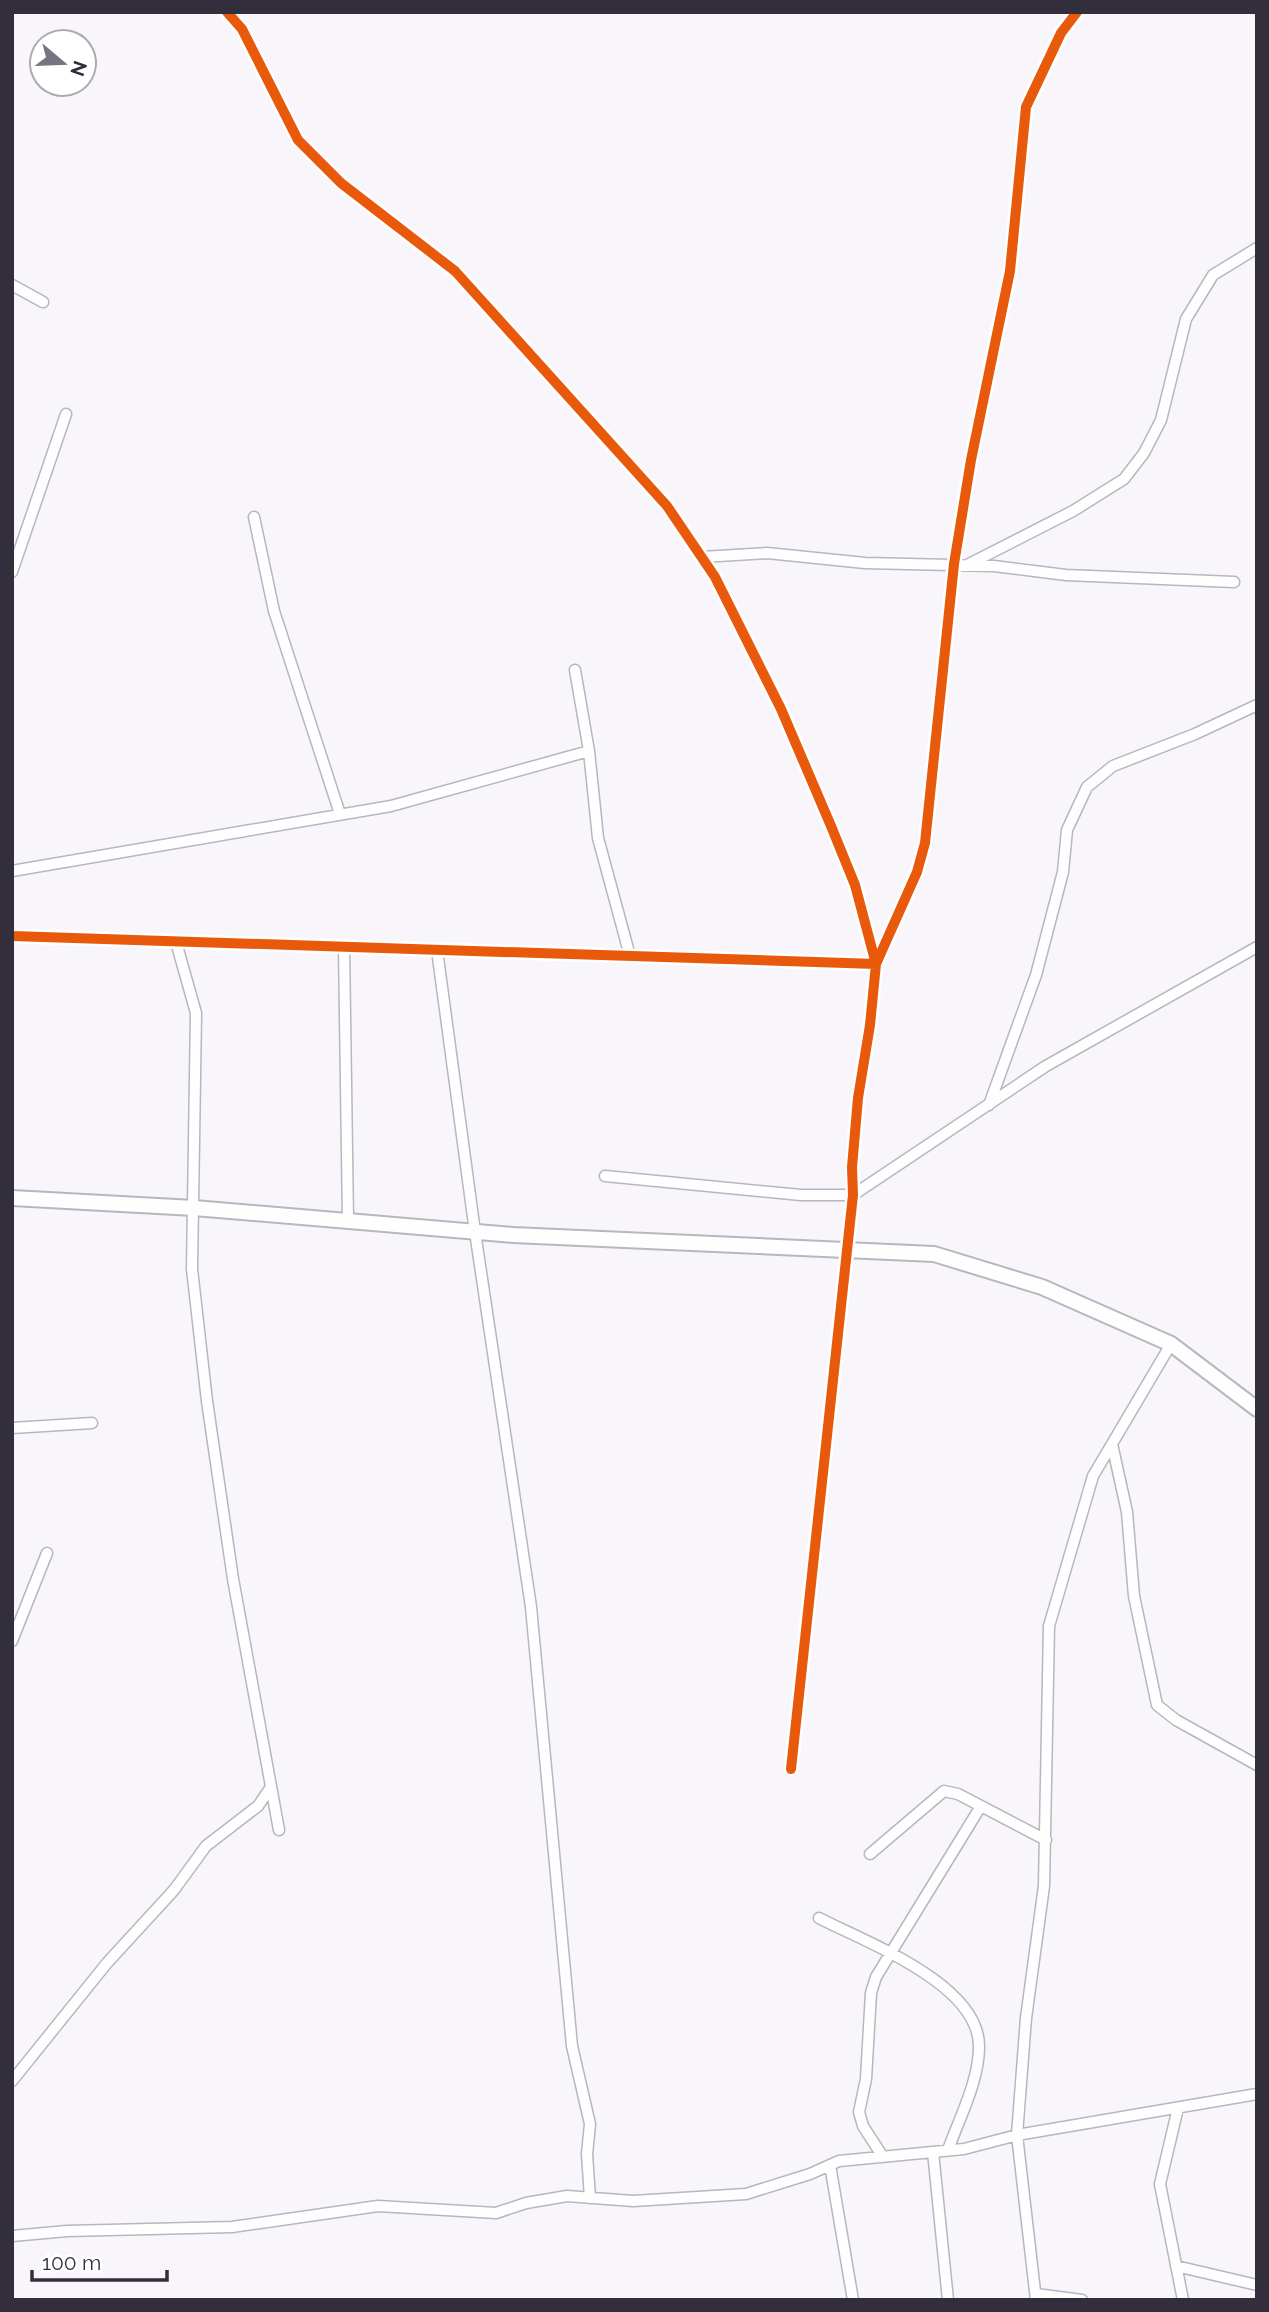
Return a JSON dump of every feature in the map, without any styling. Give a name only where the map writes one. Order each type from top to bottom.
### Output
[{"type":"street","points":[[227,12],[242,29],[298,139],[341,183],[455,271],[667,506],[702,557],[715,577],[796,744],[855,884],[876,964]]},
{"type":"street","points":[[791,1769],[853,1195],[852,1167],[858,1098],[870,1025],[876,964],[917,872],[925,843],[954,564],[971,460],[1010,271],[1026,107],[1061,33],[1077,12]]},
{"type":"street","points":[[969,565],[1073,511],[1124,479],[1144,453],[1161,420],[1186,319],[1213,275],[1257,248]]},
{"type":"street","points":[[12,285],[43,302]]},
{"type":"street","points":[[12,572],[66,414]]},
{"type":"street","points":[[254,517],[274,611],[340,814]]},
{"type":"street","points":[[702,557],[767,553],[865,563],[954,564],[1066,575],[1234,582]]},
{"type":"street","points":[[575,670],[589,751],[598,838],[630,956]]},
{"type":"street","points":[[989,1105],[1035,975],[1063,872],[1068,830],[1087,787],[1113,766],[1195,734],[1257,705]]},
{"type":"street","points":[[12,871],[391,806],[589,751]]},
{"type":"street","points":[[12,936],[876,964]]},
{"type":"street","points":[[176,942],[196,1013],[192,1269],[206,1401],[233,1579],[279,1830]]},
{"type":"street","points":[[344,947],[348,1221]]},
{"type":"street","points":[[606,1175],[801,1195],[853,1195],[1046,1066],[1257,947]]},
{"type":"street","points":[[437,950],[475,1232],[531,1607],[572,2046],[590,2124],[587,2154],[590,2198]]},
{"type":"street","points":[[12,1198],[194,1208],[475,1232],[845,1252],[934,1254],[984,1267],[1042,1287],[1171,1344],[1257,1409]]},
{"type":"street","points":[[1082,2300],[1036,2297],[1017,2135],[1026,2018],[1039,1935],[1046,1840],[1044,1761],[1049,1626],[1093,1476],[1171,1344]]},
{"type":"street","points":[[12,1428],[92,1423]]},
{"type":"street","points":[[1112,1444],[1127,1512],[1134,1596],[1157,1705],[1176,1720],[1257,1765]]},
{"type":"street","points":[[12,1641],[47,1553]]},
{"type":"street","points":[[12,2081],[107,1963],[174,1890],[206,1846],[258,1806],[271,1787]]},
{"type":"street","points":[[870,1854],[944,1791],[958,1794],[1046,1840]]},
{"type":"street","points":[[883,2157],[863,2126],[859,2112],[866,2079],[871,1993],[890,1955],[981,1806]]},
{"type":"street","points":[[819,1918],[923,1969],[962,2004],[978,2036],[977,2066],[948,2150]]},
{"type":"street","points":[[12,2236],[67,2231],[232,2228],[378,2206],[496,2213],[549,2197],[654,2201],[746,2194],[830,2165],[948,2150],[1017,2135],[1257,2094]]},
{"type":"street","points":[[1178,2108],[1160,2184],[1183,2300]]},
{"type":"street","points":[[933,2152],[948,2300]]},
{"type":"street","points":[[830,2165],[853,2300]]},
{"type":"street","points":[[1176,2266],[1257,2285]]},
{"type":"cycle path","points":[[227,12],[242,29],[298,140],[341,183],[455,271],[667,506],[715,577],[781,709],[855,885],[876,964],[870,1025],[858,1098],[852,1167],[853,1195],[791,1769]]},
{"type":"cycle path","points":[[12,936],[876,964],[917,872],[925,843],[954,564],[971,460],[1010,271],[1026,107],[1061,33],[1077,12]]}]
